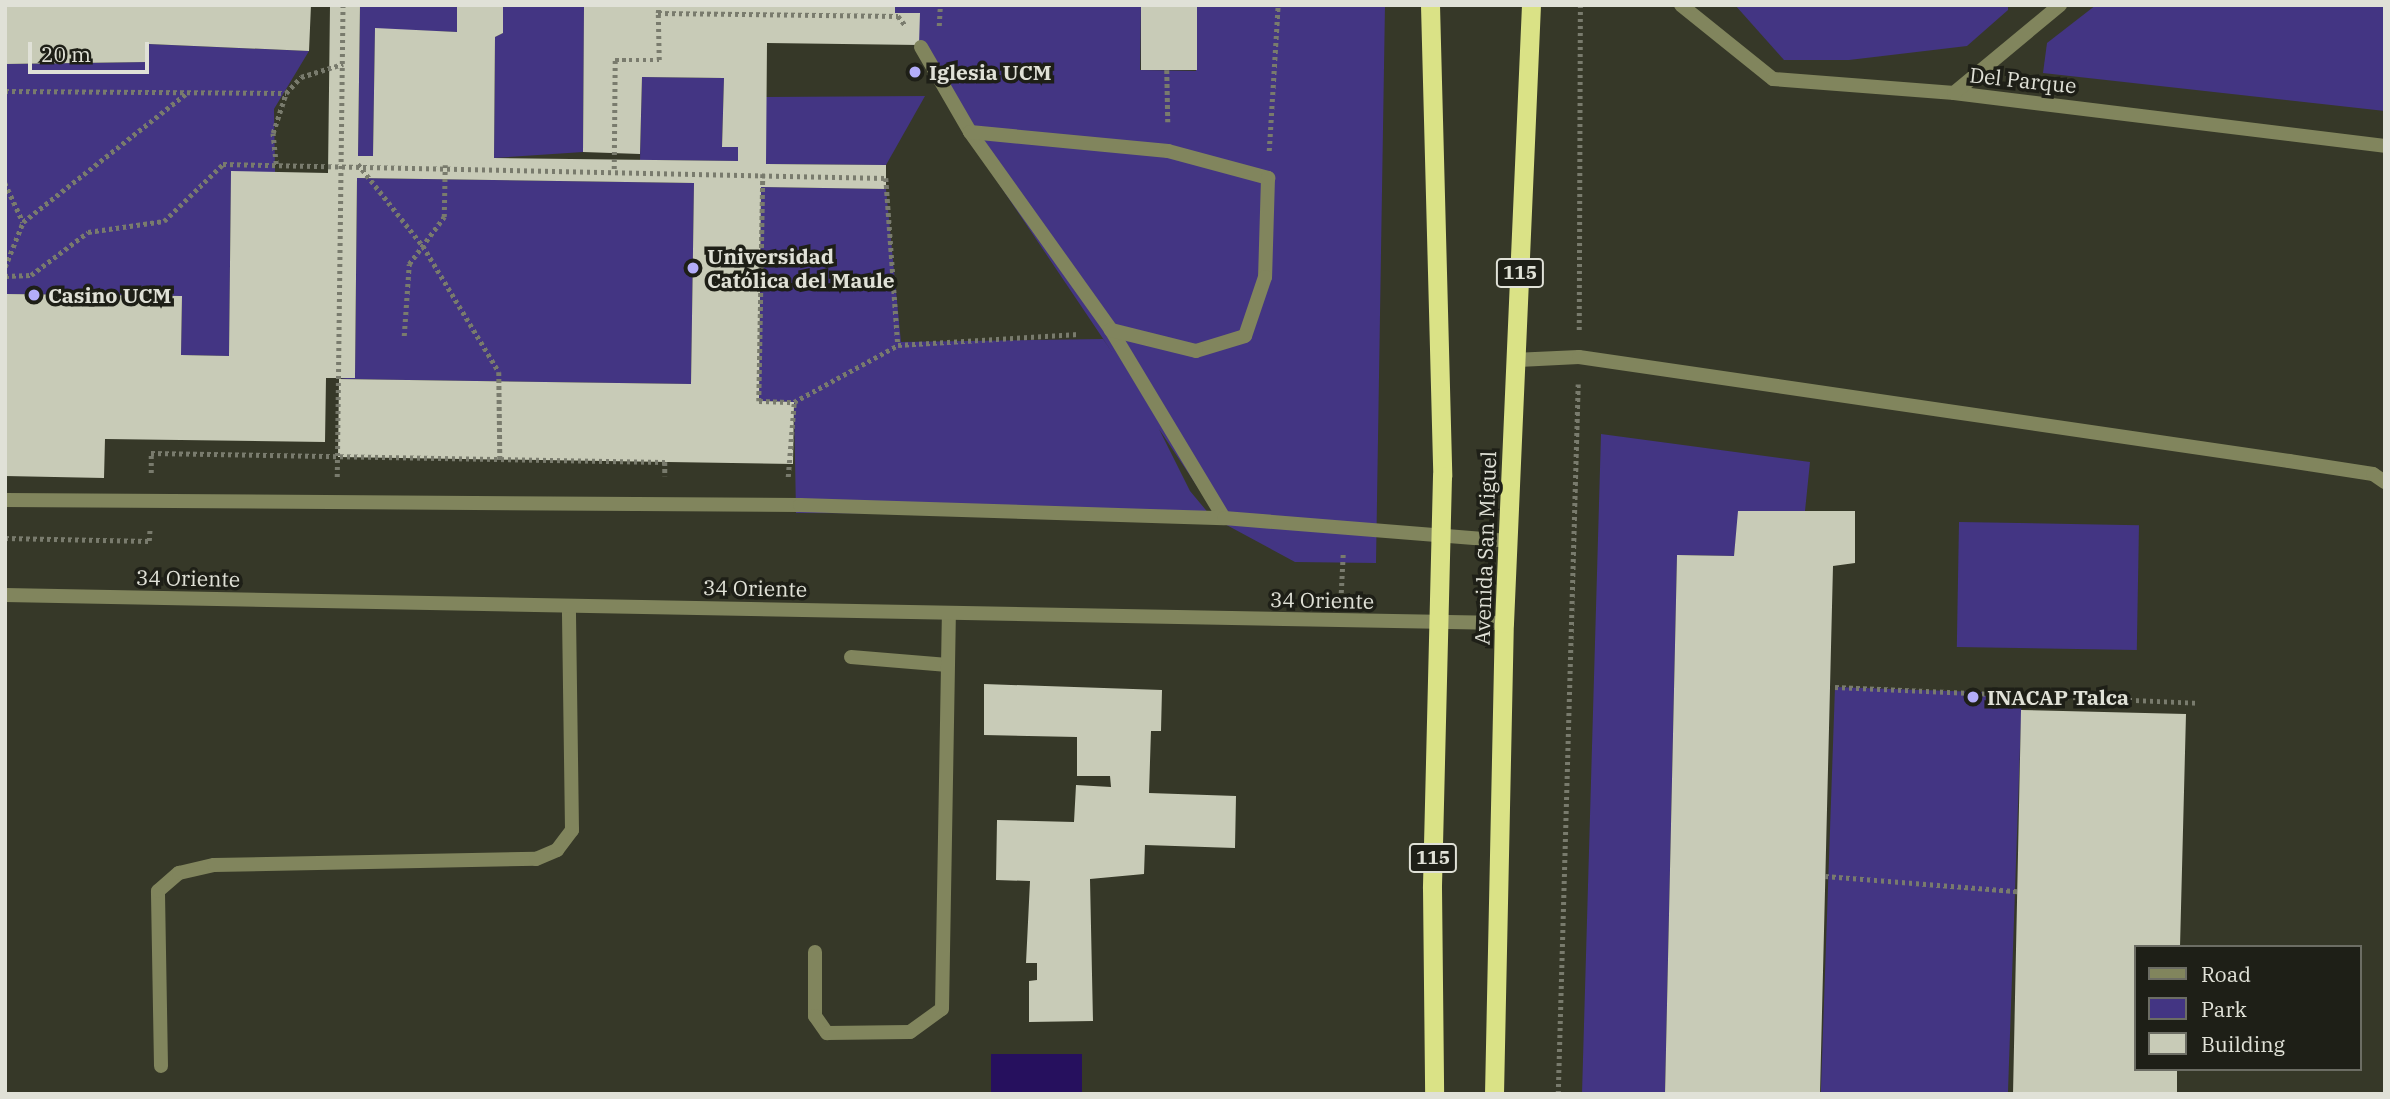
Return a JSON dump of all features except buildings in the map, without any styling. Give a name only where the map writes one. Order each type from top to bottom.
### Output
[{"type":"highway","name":"Avenida San Miguel","points":[[1430,5],[1440,535],[1434,1094]]},
{"type":"highway","name":"Avenida San Miguel","points":[[1494,1094],[1504,623],[1531,5]]},
{"type":"street","name":"Del Parque","points":[[1681,5],[1773,79],[1954,93],[2385,146]]},
{"type":"street","points":[[1954,93],[2060,5]]},
{"type":"street","points":[[921,47],[970,132],[1111,330],[1224,518]]},
{"type":"street","points":[[970,132],[1168,151],[1268,178],[1265,277],[1245,337],[1196,351],[1111,330]]},
{"type":"street","points":[[1516,360],[1579,357],[2373,474],[2385,482]]},
{"type":"street","points":[[5,500],[800,505],[1224,518],[1507,541]]},
{"type":"street","name":"34 Oriente","points":[[5,595],[1504,623]]},
{"type":"street","points":[[161,1066],[158,891],[179,873],[214,865],[536,859],[557,850],[572,830],[569,606]]},
{"type":"street","points":[[815,952],[815,1016],[827,1033],[910,1032],[942,1009],[948,614]]},
{"type":"street","points":[[850,657],[948,665]]},
{"type":"path","points":[[335,502],[338,457],[344,5]]},
{"type":"path","points":[[614,169],[615,60],[659,60],[659,5]]},
{"type":"path","points":[[703,5],[703,14]]},
{"type":"path","points":[[831,5],[831,15]]},
{"type":"path","points":[[1268,178],[1278,5]]},
{"type":"path","points":[[1558,1094],[1579,357],[1580,5]]},
{"type":"path","points":[[659,13],[898,16]]},
{"type":"path","points":[[276,164],[275,122],[286,93],[301,77],[343,64]]},
{"type":"path","points":[[1167,70],[1168,151]]},
{"type":"path","points":[[5,91],[286,93]]},
{"type":"path","points":[[5,267],[23,222],[188,92]]},
{"type":"path","points":[[358,163],[423,246],[499,372],[500,460]]},
{"type":"path","points":[[5,276],[31,275],[88,232],[164,220],[223,164],[358,163],[886,178],[898,345]]},
{"type":"path","points":[[404,336],[409,264],[444,217],[445,165]]},
{"type":"path","points":[[764,174],[759,401],[794,402],[898,345],[1111,330]]},
{"type":"path","points":[[5,183],[23,222]]},
{"type":"path","points":[[774,479],[787,479],[793,464],[794,402]]},
{"type":"path","points":[[151,453],[665,462],[665,476],[679,476]]},
{"type":"path","points":[[1340,621],[1344,528]]},
{"type":"path","points":[[1835,687],[2199,703]]},
{"type":"path","points":[[1825,876],[2017,891]]},
{"type":"green space","points":[[360,5],[457,5],[457,32],[375,29],[373,156],[358,156]]},
{"type":"green space","points":[[503,5],[584,5],[583,152],[494,158],[495,37],[503,33]]},
{"type":"green space","points":[[895,5],[1141,5],[1140,70],[1196,71],[1197,5],[1385,5],[1376,563],[1295,562],[1221,522],[1159,429],[1190,491],[1210,515],[796,513],[794,402],[759,401],[761,187],[886,189],[901,342],[1103,339],[1114,355],[966,135],[973,127],[919,45],[919,13],[895,13]]},
{"type":"green space","points":[[1735,5],[2008,5],[2008,10],[1967,46],[1849,60],[1784,60]]},
{"type":"green space","points":[[2096,5],[2385,5],[2385,111],[2043,73],[2047,43]]},
{"type":"green space","points":[[149,44],[309,51],[274,109],[275,172],[231,172],[229,356],[181,355],[182,296],[5,294],[5,64],[148,62]]},
{"type":"green space","points":[[642,77],[724,78],[722,146],[738,147],[738,161],[640,160]]},
{"type":"green space","points":[[925,96],[886,165],[766,164],[766,97]]},
{"type":"green space","points":[[357,178],[694,183],[691,384],[339,379],[355,377]]},
{"type":"green space","points":[[1601,434],[1810,462],[1805,511],[1739,511],[1734,556],[1677,555],[1665,1094],[1582,1094]]},
{"type":"green space","points":[[1959,522],[2139,525],[2137,650],[1957,647]]},
{"type":"green space","points":[[1835,687],[2022,694],[2008,1094],[1821,1094]]},
{"type":"shaded area","points":[[991,1054],[1082,1054],[1082,1094],[991,1094]]},
{"type":"place","name":"Iglesia UCM","points":[[915,72]]},
{"type":"place","name":"Universidad Católica del Maule","points":[[693,268]]},
{"type":"place","name":"Casino UCM","points":[[34,295]]},
{"type":"place","name":"INACAP Talca","points":[[1973,697]]}]
